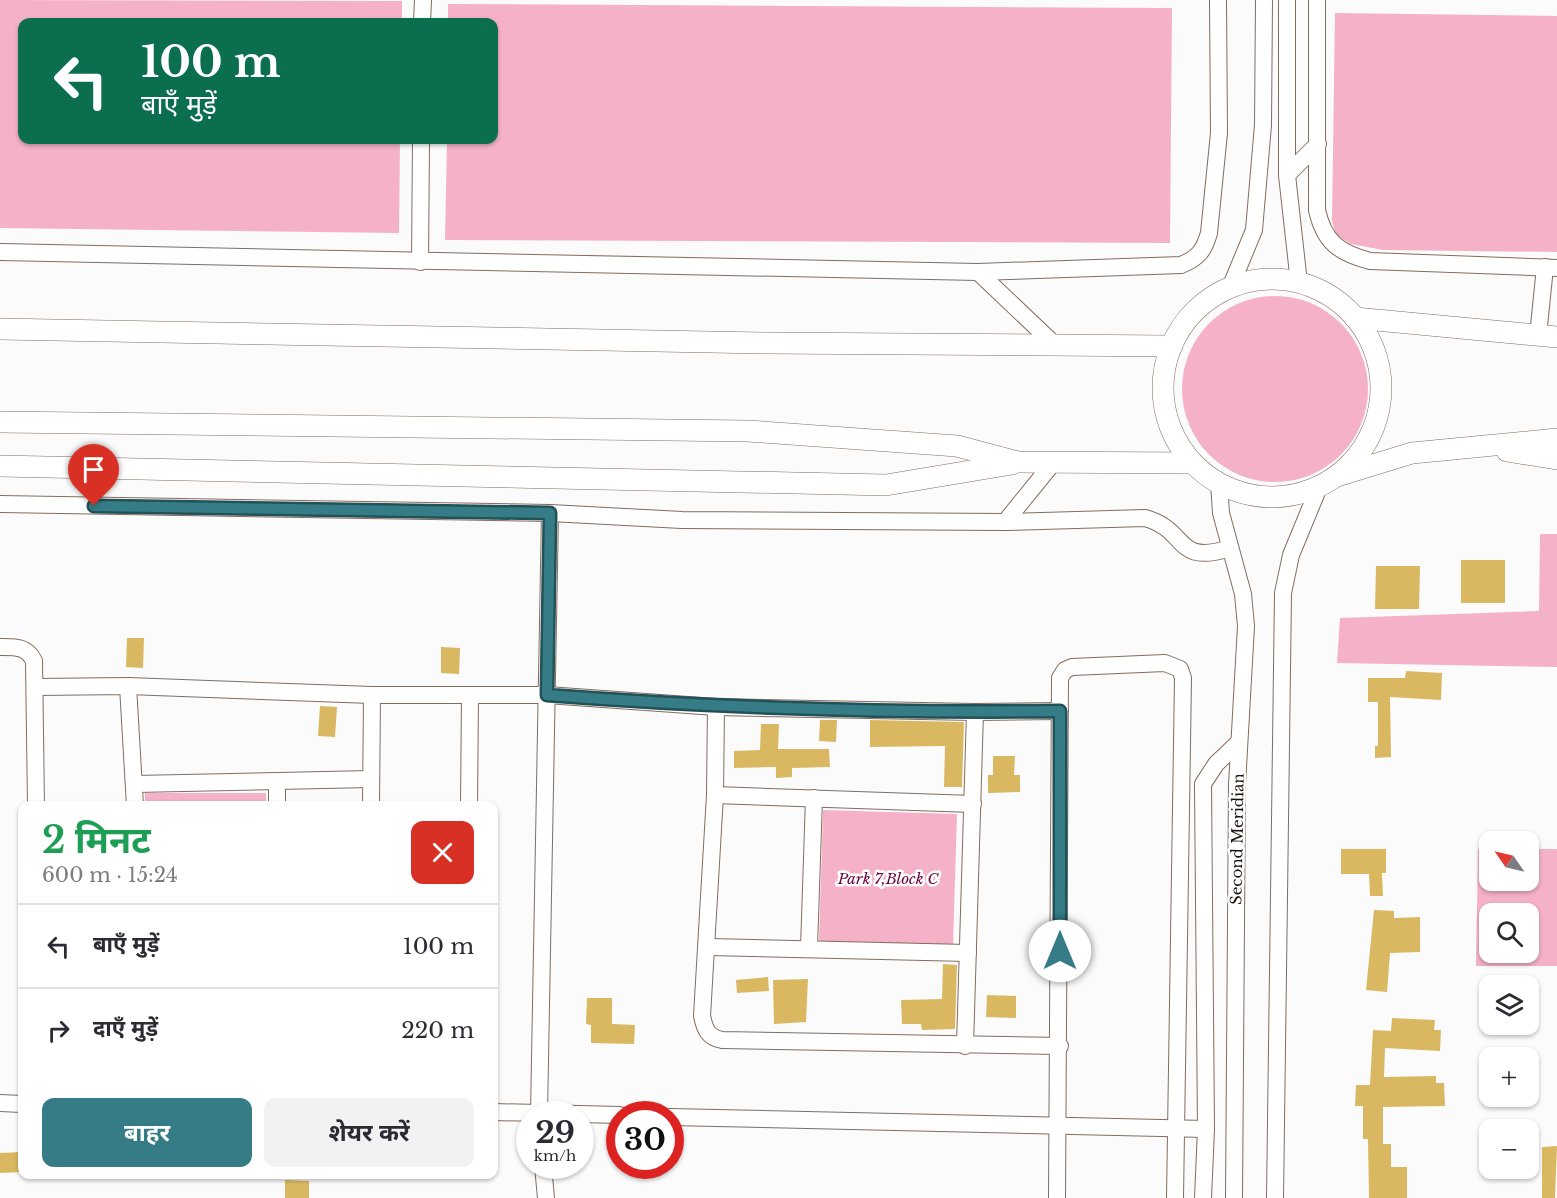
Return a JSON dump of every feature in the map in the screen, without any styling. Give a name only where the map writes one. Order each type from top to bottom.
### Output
[{"type":"main road","points":[[1327,482],[1362,449],[1375,418],[1382,386],[1378,357],[1370,339],[1342,304],[1320,290],[1269,279],[1230,288],[1208,301],[1186,321],[1172,346],[1164,373],[1166,414],[1176,440],[1192,463],[1229,489],[1260,497],[1278,497],[1327,482],[1412,453],[1557,439]]},
{"type":"main road","points":[[1355,318],[1547,337]]},
{"type":"main road","points":[[0,329],[767,343],[1172,346]]},
{"type":"main road","points":[[0,422],[748,432],[957,446],[1018,462]]},
{"type":"main road","points":[[1477,446],[1557,459]]},
{"type":"main road","points":[[0,466],[886,484],[1018,462],[1192,463]]},
{"type":"street","points":[[423,0],[423,18]]},
{"type":"street","points":[[0,252],[978,272],[1181,265],[1197,258],[1205,248],[1209,233],[1219,133],[1218,0]]},
{"type":"street","points":[[1230,288],[1254,230],[1263,125],[1264,0]]},
{"type":"street","points":[[1287,0],[1287,176],[1299,284]]},
{"type":"street","points":[[1317,0],[1317,210],[1322,232],[1338,248],[1355,257],[1371,261],[1551,268],[1547,337]]},
{"type":"street","points":[[420,262],[421,144]]},
{"type":"street","points":[[1287,176],[1318,144]]},
{"type":"street","points":[[978,272],[1054,345]]},
{"type":"street","points":[[1005,522],[1053,463]]},
{"type":"street","points":[[1275,1198],[1283,593],[1291,555],[1327,482]]},
{"type":"street","name":"Second Meridian","points":[[1219,483],[1221,513],[1245,607],[1239,742],[1234,1198]]},
{"type":"street","points":[[0,504],[550,513],[682,520],[1005,522],[1145,518],[1157,521],[1191,551],[1198,554],[1230,548]]},
{"type":"street","points":[[539,1101],[550,513]]},
{"type":"street","points":[[0,647],[17,647],[27,651],[34,662],[36,801]]},
{"type":"street","points":[[1057,1198],[1060,1047],[1060,678],[1065,670],[1072,667],[1165,663],[1180,669],[1183,678],[1175,1198]]},
{"type":"street","points":[[36,687],[128,686],[372,695],[547,695],[716,707],[975,712],[1060,711]]},
{"type":"street","points":[[128,686],[135,801]]},
{"type":"street","points":[[371,801],[372,695]]},
{"type":"street","points":[[469,801],[470,696]]},
{"type":"street","points":[[716,707],[715,795],[708,947],[702,1016],[704,1028],[712,1038],[1060,1047]]},
{"type":"street","points":[[965,1046],[975,712]]},
{"type":"street","points":[[1203,1198],[1206,1128],[1203,784],[1216,764],[1239,742]]},
{"type":"street","points":[[135,784],[371,779]]},
{"type":"street","points":[[277,782],[277,801]]},
{"type":"street","points":[[715,795],[972,804]]},
{"type":"street","points":[[809,948],[814,798]]},
{"type":"street","points":[[708,947],[968,953]]},
{"type":"street","points":[[0,1103],[18,1104]]},
{"type":"street","points":[[498,1112],[516,1113]]},
{"type":"street","points":[[684,1117],[1058,1127],[1206,1128]]},
{"type":"street","points":[[544,1179],[546,1198]]},
{"type":"green space","points":[[0,0],[402,1],[402,18],[18,18],[18,144],[400,144],[399,233],[0,228]]},
{"type":"green space","points":[[448,4],[1172,8],[1170,243],[445,240],[447,144],[498,144],[498,18],[448,18]]},
{"type":"green space","points":[[1335,13],[1557,16],[1557,252],[1383,250],[1351,244],[1336,235],[1332,221]]},
{"type":"green space","points":[[1275,296],[1311,303],[1341,323],[1361,353],[1368,389],[1361,425],[1341,455],[1311,475],[1275,482],[1239,475],[1209,455],[1189,425],[1182,389],[1189,353],[1209,323],[1239,303]]},
{"type":"green space","points":[[1540,534],[1557,534],[1557,667],[1337,663],[1340,618],[1539,611]]},
{"type":"green space","points":[[145,793],[266,793],[266,801],[145,801]]},
{"type":"green space","name":"Park 7,Block C","points":[[823,810],[957,814],[953,945],[819,941]]},
{"type":"green space","points":[[1478,849],[1479,891],[1539,891],[1539,849],[1557,849],[1557,966],[1476,966]]},
{"type":"building","points":[[1461,560],[1505,560],[1505,603],[1461,603]]},
{"type":"building","points":[[1376,566],[1420,566],[1419,609],[1375,609]]},
{"type":"building","points":[[127,638],[144,638],[143,668],[126,667]]},
{"type":"building","points":[[441,647],[460,648],[459,674],[441,673]]},
{"type":"building","points":[[1406,671],[1442,673],[1441,700],[1390,697],[1391,757],[1375,758],[1375,746],[1378,746],[1378,702],[1368,702],[1368,678],[1405,678]]},
{"type":"building","points":[[320,706],[337,707],[335,737],[318,736]]},
{"type":"building","points":[[820,720],[837,720],[836,742],[819,741]]},
{"type":"building","points":[[870,720],[964,722],[962,787],[944,787],[945,746],[870,747]]},
{"type":"building","points":[[761,724],[779,724],[778,749],[829,749],[830,767],[792,768],[792,777],[776,778],[776,767],[734,768],[734,751],[760,750]]},
{"type":"building","points":[[993,756],[1015,756],[1014,775],[1020,775],[1020,792],[988,793],[988,775],[993,775]]},
{"type":"building","points":[[1341,849],[1386,849],[1386,873],[1382,873],[1383,896],[1370,896],[1369,874],[1341,874]]},
{"type":"building","points":[[1374,910],[1394,911],[1394,918],[1420,917],[1420,952],[1390,953],[1387,992],[1366,990]]},
{"type":"building","points":[[943,964],[957,965],[955,1029],[922,1030],[921,1024],[902,1024],[901,1000],[942,999]]},
{"type":"building","points":[[768,977],[769,991],[737,993],[736,980]]},
{"type":"building","points":[[808,979],[806,1022],[774,1024],[773,980]]},
{"type":"building","points":[[987,995],[1016,996],[1016,1018],[986,1017]]},
{"type":"building","points":[[587,998],[612,998],[612,1024],[635,1025],[634,1044],[591,1043],[591,1025],[586,1024]]},
{"type":"building","points":[[1392,1018],[1435,1020],[1434,1030],[1441,1030],[1440,1051],[1385,1048],[1384,1077],[1436,1076],[1436,1083],[1444,1083],[1445,1106],[1383,1107],[1383,1144],[1391,1144],[1391,1167],[1407,1167],[1407,1198],[1369,1198],[1368,1139],[1363,1139],[1363,1106],[1355,1106],[1356,1085],[1370,1085],[1373,1030],[1391,1031]]},
{"type":"building","points":[[1557,1146],[1555,1198],[1542,1198],[1542,1147]]},
{"type":"building","points":[[18,1152],[18,1172],[0,1173],[0,1153]]},
{"type":"building","points":[[285,1180],[309,1181],[309,1198],[285,1198]]},
{"type":"route","points":[[94,506],[550,513],[547,695],[716,707],[975,712],[1060,711],[1060,951]]}]
